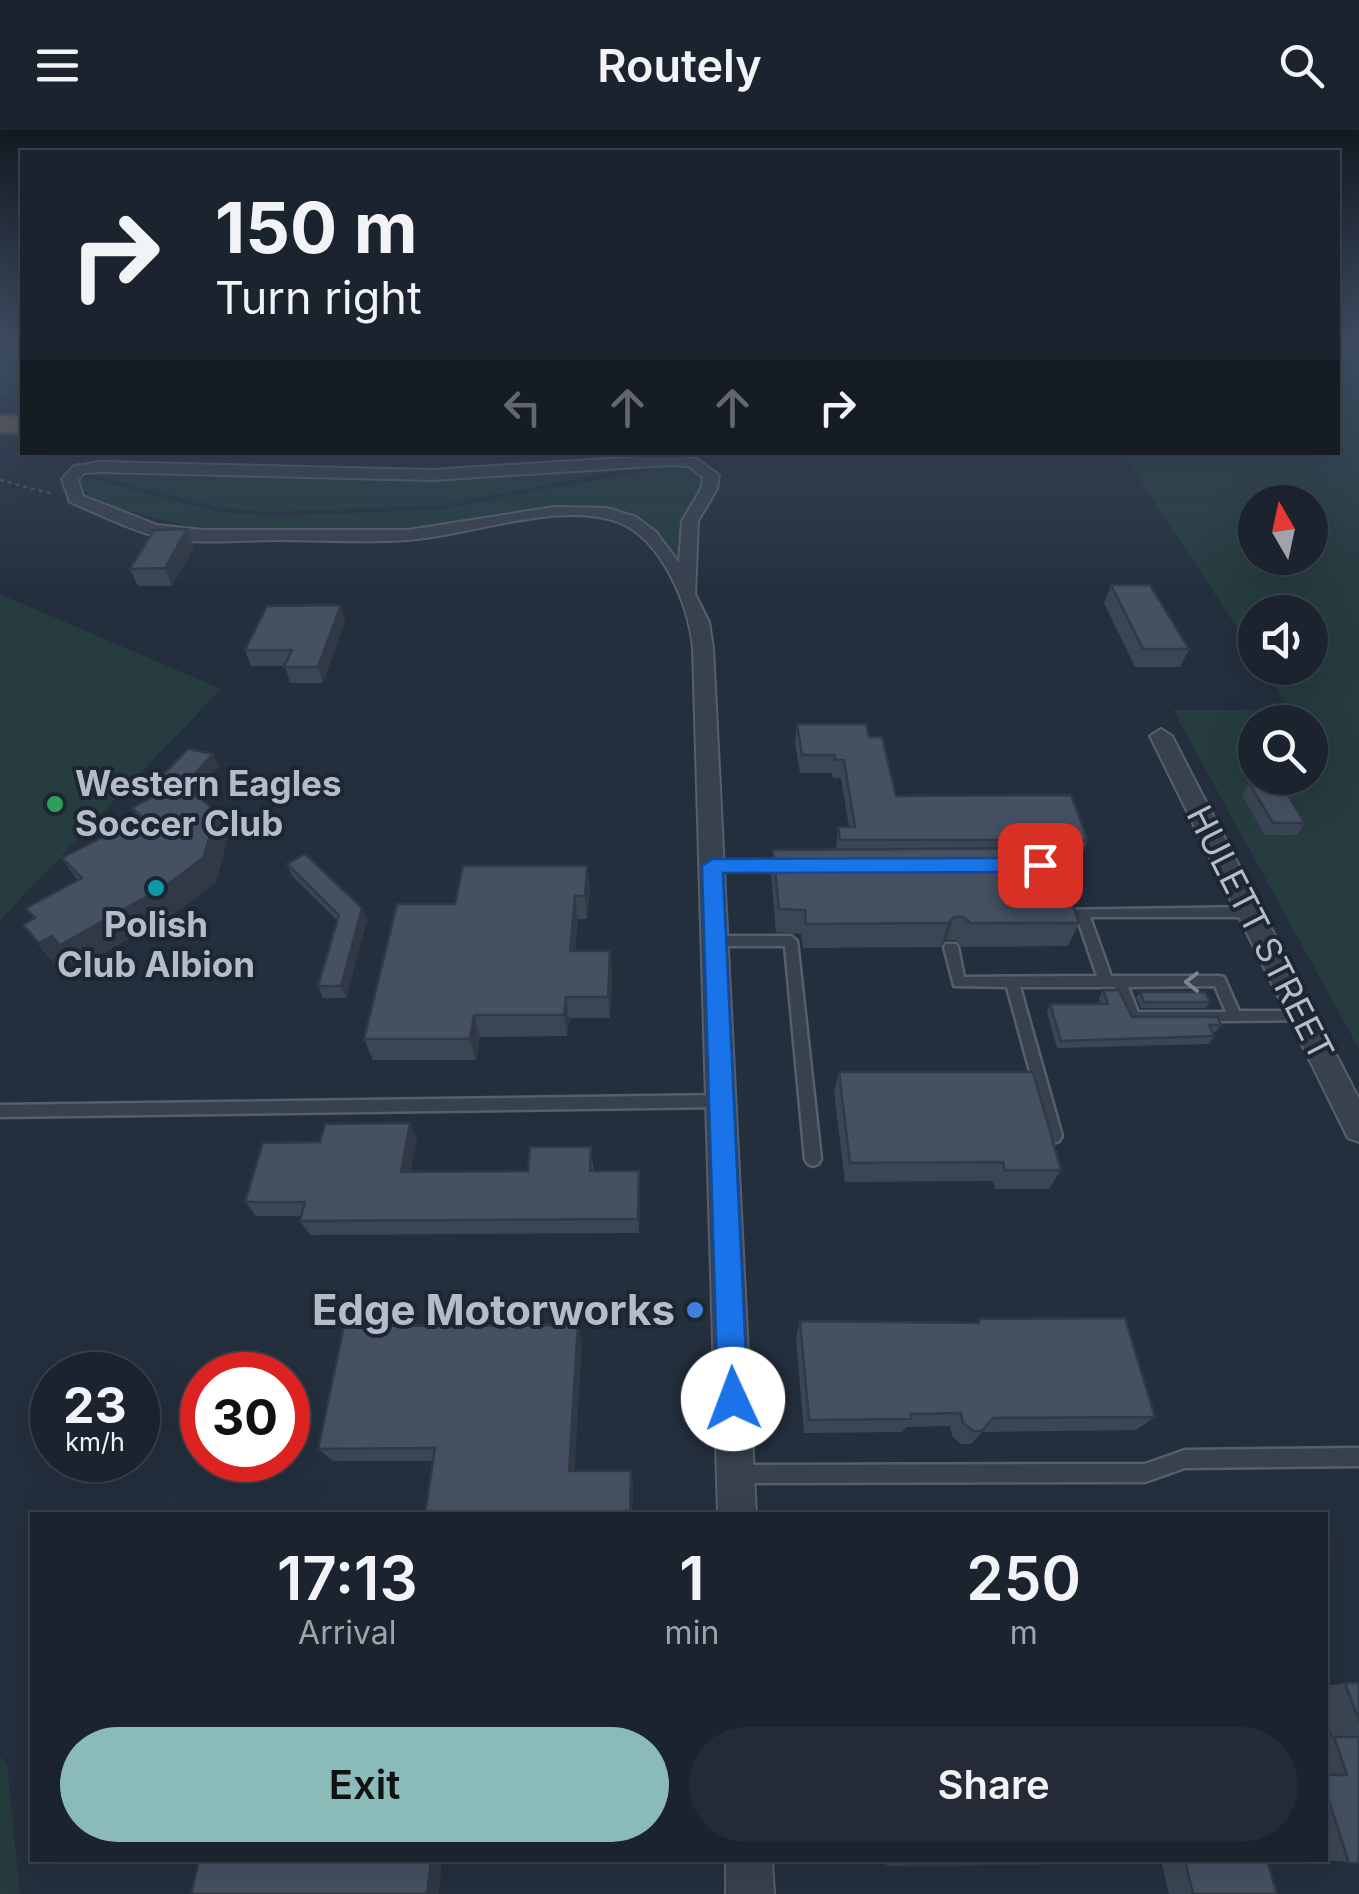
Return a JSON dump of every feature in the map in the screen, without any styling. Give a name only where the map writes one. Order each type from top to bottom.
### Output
[{"type":"street","points":[[688,593],[690,521],[709,489],[711,475],[692,462],[671,460],[432,476],[101,467],[79,469],[70,479],[76,499],[154,530],[204,535],[408,535],[554,512],[607,513],[630,521],[650,536],[688,593],[700,622],[703,648],[737,1512]]},
{"type":"street","name":"HULETT STREET","points":[[1161,736],[1359,1130]]},
{"type":"street","points":[[749,1862],[750,1894]]},
{"type":"lane","points":[[712,866],[804,866]]},
{"type":"lane","points":[[1057,914],[1249,912]]},
{"type":"lane","points":[[1082,914],[1133,1017],[1302,1016]]},
{"type":"lane","points":[[716,942],[791,941],[812,1159]]},
{"type":"lane","points":[[951,947],[959,982],[1219,982],[1235,1016]]},
{"type":"lane","points":[[1012,982],[1054,1136]]},
{"type":"lane","points":[[0,1111],[723,1101]]},
{"type":"lane","points":[[736,1474],[1145,1474],[1185,1459],[1359,1457]]},
{"type":"path","points":[[0,480],[76,499]]},
{"type":"green space","points":[[1340,424],[1359,424],[1359,1049],[1173,710],[1238,710],[1238,795],[1328,795],[1328,705],[1287,705],[1274,685],[1328,685],[1328,595],[1238,595],[1238,629],[1123,455],[1340,455]]},
{"type":"green space","points":[[663,461],[692,462],[711,475],[682,562],[654,531],[593,509],[371,533],[201,529],[95,500],[78,484],[85,477],[218,512],[274,516],[437,510],[656,469]]},
{"type":"green space","points":[[644,466],[441,505],[267,512],[219,507],[87,474],[94,470],[398,475]]},
{"type":"green space","name":"Western Eagles Soccer Club","points":[[0,594],[221,689],[0,920]]},
{"type":"green space","points":[[0,1757],[7,1764],[20,1894],[0,1894]]},
{"type":"building","points":[[187,529],[165,568],[130,569],[154,530]]},
{"type":"building","points":[[1111,585],[1150,585],[1189,649],[1143,649]]},
{"type":"building","points":[[341,605],[318,667],[284,667],[292,650],[245,650],[267,606]]},
{"type":"building","points":[[797,724],[866,724],[869,737],[882,737],[896,796],[1071,795],[1088,840],[840,840],[838,827],[855,827],[844,760],[835,760],[835,755],[802,755]]},
{"type":"building","points":[[188,749],[213,754],[186,783],[161,777]]},
{"type":"building","points":[[181,782],[216,812],[203,858],[167,885],[60,945],[52,936],[39,943],[23,925],[35,918],[26,908],[82,878],[62,858],[142,817],[132,808]]},
{"type":"building","points":[[1256,795],[1288,795],[1305,823],[1273,823]]},
{"type":"building","points":[[1052,848],[1065,883],[1058,891],[1070,896],[1079,923],[970,923],[964,917],[954,917],[948,923],[806,924],[805,910],[779,909],[773,850]]},
{"type":"building","points":[[305,854],[362,908],[341,986],[318,986],[339,915],[287,864]]},
{"type":"building","points":[[463,866],[587,866],[585,896],[575,896],[570,951],[610,951],[608,997],[566,997],[564,1015],[474,1015],[470,1039],[364,1039],[397,904],[455,904]]},
{"type":"building","points":[[1103,990],[1119,990],[1132,1017],[1218,1017],[1221,1025],[1209,1025],[1214,1036],[1061,1041],[1050,1004],[1108,1004]]},
{"type":"building","points":[[1140,992],[1205,992],[1210,1002],[1144,1002]]},
{"type":"building","points":[[839,1072],[1033,1072],[1061,1170],[1005,1170],[1003,1162],[850,1163]]},
{"type":"building","points":[[410,1123],[401,1172],[528,1171],[530,1147],[591,1147],[590,1171],[639,1171],[638,1219],[300,1221],[305,1202],[245,1202],[263,1143],[320,1142],[325,1124]]},
{"type":"building","points":[[1125,1318],[1155,1417],[993,1418],[982,1431],[973,1431],[963,1423],[961,1413],[911,1414],[911,1419],[809,1420],[800,1321],[979,1323],[979,1319]]},
{"type":"building","points":[[578,1325],[569,1471],[631,1471],[630,1512],[425,1512],[435,1448],[318,1449],[344,1326]]},
{"type":"building","points":[[1345,1683],[1359,1683],[1359,1721]]},
{"type":"building","points":[[1334,1737],[1359,1737],[1359,1863],[1349,1863],[1328,1798],[1328,1775],[1347,1775]]},
{"type":"building","points":[[199,1862],[431,1862],[427,1894],[191,1894]]},
{"type":"building","points":[[885,1862],[1073,1863],[886,1866]]},
{"type":"building","points":[[1185,1862],[1268,1862],[1277,1894],[1193,1894]]},
{"type":"place","name":"Western Eagles Soccer Club","points":[[55,804]]},
{"type":"place","name":"Polish Club Albion","points":[[156,888]]},
{"type":"place","name":"Edge Motorworks","points":[[695,1310]]},
{"type":"route","points":[[733,1399],[712,866],[1040,865]]}]
